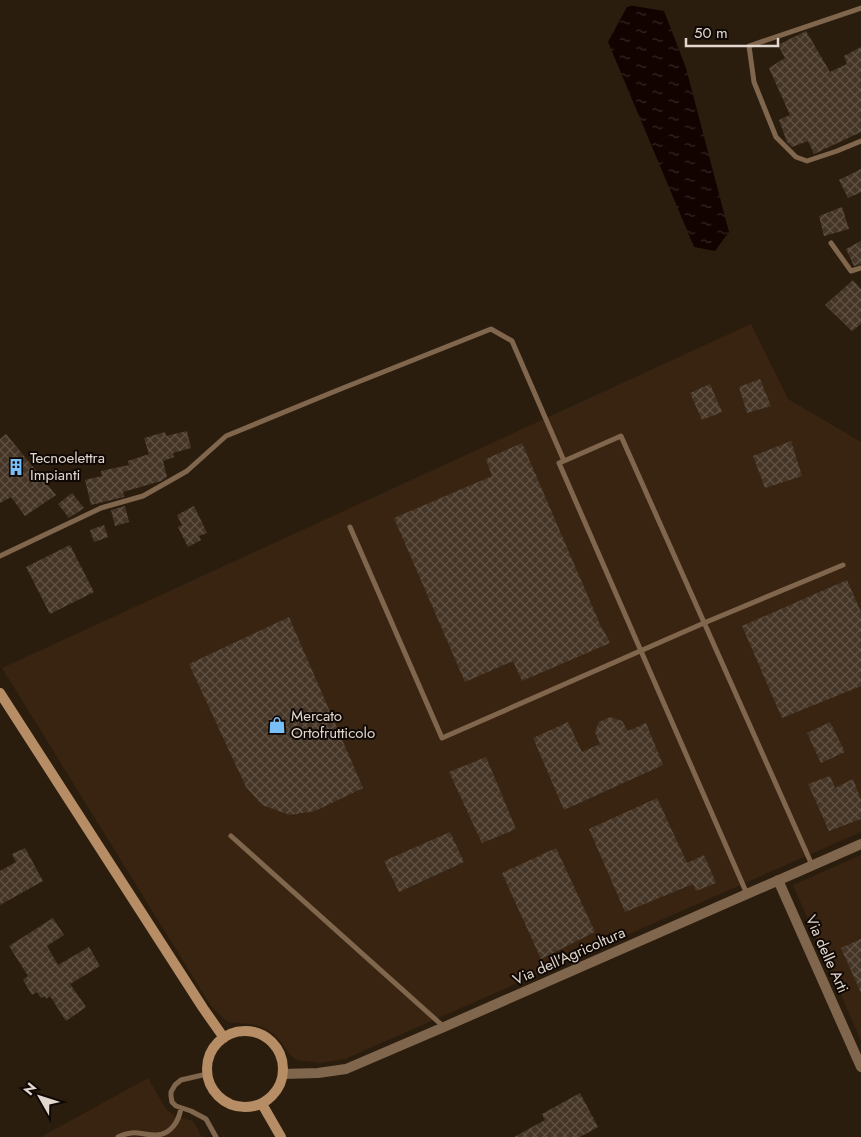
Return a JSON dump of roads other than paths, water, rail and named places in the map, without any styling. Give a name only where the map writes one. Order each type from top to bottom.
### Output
[{"type":"main road","points":[[0,693],[224,1038]]},
{"type":"main road","points":[[244,1031],[255,1032],[265,1036],[274,1043],[280,1052],[283,1074],[281,1083],[276,1091],[262,1104],[238,1107],[227,1103],[211,1086],[208,1074],[210,1054],[224,1038],[234,1033],[244,1031]]},
{"type":"main road","points":[[262,1104],[281,1137]]},
{"type":"street","name":"Via dell'Agricoltura","points":[[283,1074],[318,1073],[346,1069],[861,844]]},
{"type":"street","name":"Via delle Arti","points":[[778,880],[861,1067]]},
{"type":"lane","points":[[861,8],[750,46],[754,82],[776,137],[796,157],[807,161],[861,141]]},
{"type":"lane","points":[[831,243],[851,271],[861,268]]},
{"type":"lane","points":[[0,556],[101,508],[143,496],[187,470],[226,436],[491,329],[512,341],[564,461]]},
{"type":"lane","points":[[747,894],[559,463],[621,436],[812,865]]},
{"type":"lane","points":[[350,527],[442,738],[704,623],[843,565]]},
{"type":"lane","points":[[231,836],[444,1027]]},
{"type":"lane","points":[[208,1074],[182,1080],[175,1085],[171,1092],[172,1102],[176,1106],[206,1119],[216,1137]]},
{"type":"lane","points":[[118,1137],[137,1132],[158,1135],[169,1130],[180,1118],[181,1108]]},
{"type":"water","points":[[628,5],[664,11],[686,68],[729,232],[715,251],[694,247],[608,42]]},
{"type":"place","name":"Tecnoelettra Impianti","points":[[16,467]]},
{"type":"place","name":"Mercato Ortofrutticolo","points":[[277,725]]}]
